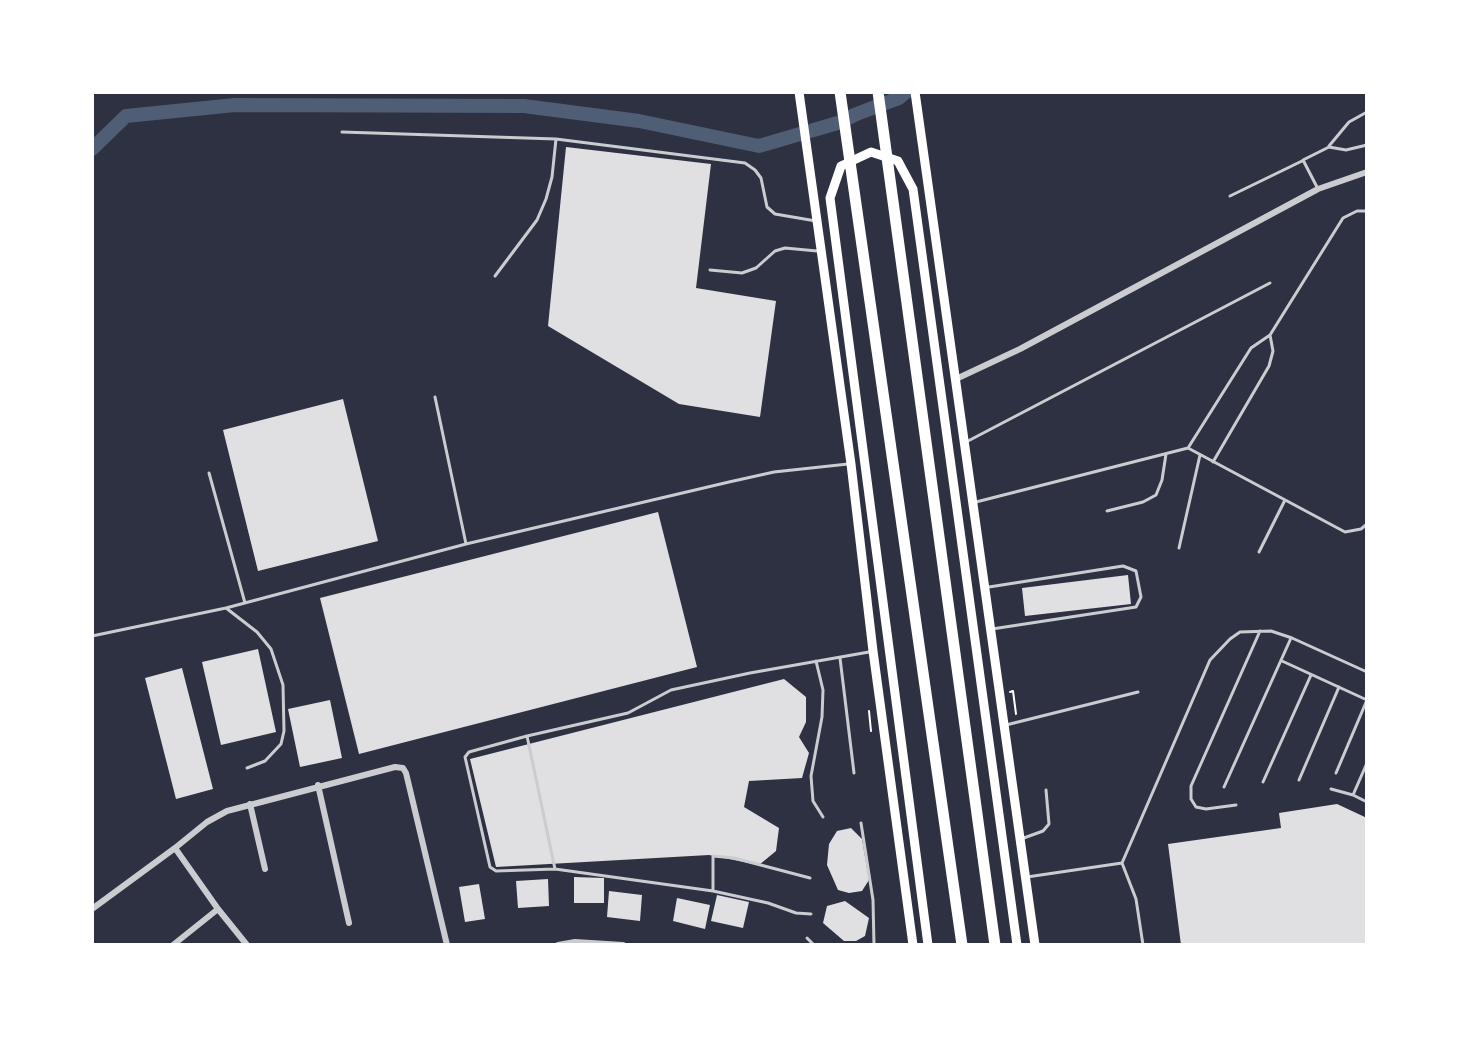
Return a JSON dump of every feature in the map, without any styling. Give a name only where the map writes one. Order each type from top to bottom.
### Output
[{"type":"highway","points":[[840,92],[962,945]]},
{"type":"highway","points":[[878,97],[995,945]]},
{"type":"main road","points":[[799,92],[913,945]]},
{"type":"main road","points":[[915,92],[1035,945]]},
{"type":"main road","points":[[928,945],[830,198],[841,166],[871,152],[898,161],[913,189],[1017,945]]},
{"type":"street","points":[[956,379],[1020,349],[1318,189],[1367,172]]},
{"type":"street","points":[[92,909],[207,822],[227,811],[395,767],[403,768],[406,773],[447,945]]},
{"type":"street","points":[[318,785],[349,923]]},
{"type":"street","points":[[250,804],[265,869]]},
{"type":"street","points":[[175,848],[247,945]]},
{"type":"street","points":[[173,945],[218,909]]},
{"type":"street","points":[[558,945],[623,945]]},
{"type":"lane","points":[[1230,196],[1329,147],[1349,122],[1367,112]]},
{"type":"lane","points":[[342,132],[556,139],[745,163],[761,178],[767,207],[775,214],[817,221]]},
{"type":"lane","points":[[495,276],[537,220],[552,177],[556,139]]},
{"type":"lane","points":[[1329,147],[1346,150],[1367,145]]},
{"type":"lane","points":[[1303,160],[1318,189]]},
{"type":"lane","points":[[973,503],[1188,448],[1251,348],[1270,335],[1343,218],[1357,211],[1367,211]]},
{"type":"lane","points":[[710,270],[742,273],[756,268],[775,251],[785,248],[821,252]]},
{"type":"lane","points":[[965,443],[1270,283]]},
{"type":"lane","points":[[1213,462],[1269,366],[1273,351],[1270,335]]},
{"type":"lane","points":[[435,397],[466,544]]},
{"type":"lane","points":[[1188,448],[1345,532],[1361,529],[1367,524]]},
{"type":"lane","points":[[1107,511],[1143,502],[1156,495],[1166,454]]},
{"type":"lane","points":[[1179,548],[1200,455]]},
{"type":"lane","points":[[92,636],[226,608],[466,544],[774,472],[851,464]]},
{"type":"lane","points":[[209,473],[245,603]]},
{"type":"lane","points":[[1259,552],[1285,500]]},
{"type":"lane","points":[[985,587],[1123,566],[1136,571],[1141,597],[1136,607],[991,629]]},
{"type":"lane","points":[[226,608],[257,632],[271,649],[283,685],[284,731],[281,744],[265,761],[247,768]]},
{"type":"lane","points":[[1236,805],[1206,809],[1196,807],[1191,799],[1191,786],[1260,631]]},
{"type":"lane","points":[[1143,945],[1136,899],[1122,863],[1210,660],[1240,632],[1260,631],[1292,638],[1367,672]]},
{"type":"lane","points":[[1224,787],[1292,638]]},
{"type":"lane","points":[[811,914],[713,891],[555,869],[492,870],[465,764],[469,752],[628,713],[671,690],[873,651]]},
{"type":"lane","points":[[840,657],[854,773]]},
{"type":"lane","points":[[816,661],[823,690],[822,717],[811,776],[813,801],[823,817]]},
{"type":"lane","points":[[1282,661],[1367,700],[1336,773]]},
{"type":"lane","points":[[1263,782],[1311,675]]},
{"type":"lane","points":[[1299,780],[1339,687]]},
{"type":"lane","points":[[1004,726],[1138,692]]},
{"type":"lane","points":[[527,736],[555,869]]},
{"type":"lane","points":[[1353,795],[1367,763]]},
{"type":"lane","points":[[1331,789],[1367,802]]},
{"type":"lane","points":[[1021,839],[1043,831],[1049,824],[1046,790]]},
{"type":"lane","points":[[861,823],[873,900],[874,945]]},
{"type":"lane","points":[[713,891],[713,856],[734,858],[810,878]]},
{"type":"lane","points":[[1026,878],[1122,863]]},
{"type":"lane","points":[[807,938],[814,945]]},
{"type":"building","points":[[566,147],[711,164],[696,288],[776,301],[760,417],[679,404],[548,326]]},
{"type":"building","points":[[343,399],[378,541],[258,571],[223,430]]},
{"type":"building","points":[[658,512],[697,667],[359,754],[320,598]]},
{"type":"building","points":[[1128,575],[1131,604],[1025,616],[1022,588]]},
{"type":"building","points":[[258,649],[276,732],[221,745],[202,662]]},
{"type":"building","points":[[182,668],[213,789],[176,799],[145,678]]},
{"type":"building","points":[[784,679],[806,697],[806,722],[799,737],[809,753],[802,778],[749,781],[744,807],[779,828],[776,851],[759,865],[709,855],[496,867],[470,759]]},
{"type":"building","points":[[330,700],[342,758],[300,767],[288,709]]},
{"type":"building","points":[[1337,804],[1367,818],[1367,945],[1181,945],[1168,844],[1281,828],[1279,813]]},
{"type":"building","points":[[851,828],[862,839],[869,880],[862,891],[849,893],[838,890],[827,865],[829,844],[837,831]]},
{"type":"building","points":[[574,877],[604,878],[604,903],[574,903]]},
{"type":"building","points":[[548,879],[549,906],[518,908],[516,881]]},
{"type":"building","points":[[479,884],[485,919],[465,922],[459,887]]},
{"type":"building","points":[[609,891],[642,895],[640,921],[607,917]]},
{"type":"building","points":[[717,895],[749,902],[743,928],[711,921]]},
{"type":"building","points":[[677,898],[710,905],[705,929],[673,921]]},
{"type":"building","points":[[845,901],[869,918],[865,936],[856,941],[844,941],[823,923],[827,906]]},
{"type":"waterway","points":[[92,149],[126,116],[235,105],[524,106],[639,121],[759,146],[841,122],[899,98],[906,92]]}]
